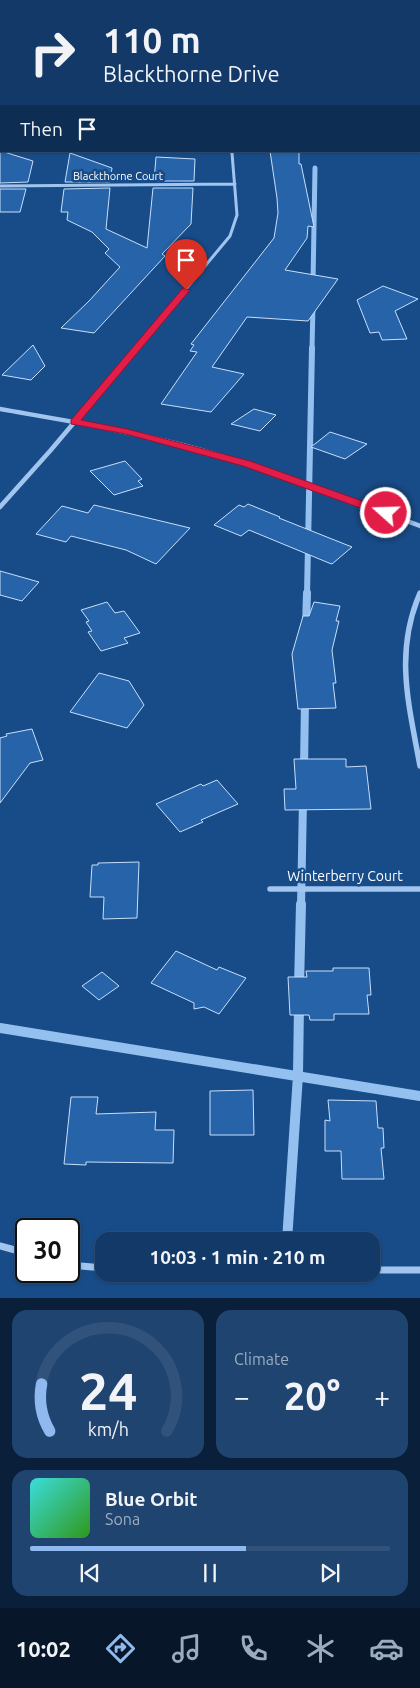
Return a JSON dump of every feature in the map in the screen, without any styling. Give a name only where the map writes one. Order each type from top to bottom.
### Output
[{"type":"street","points":[[0,506],[74,422],[230,236],[237,215],[232,152]]},
{"type":"street","name":"Blackthorne Court","points":[[0,186],[235,184]]},
{"type":"street","points":[[0,410],[127,431],[246,464],[420,526]]},
{"type":"street","points":[[420,593],[409,626],[404,665],[420,766]]},
{"type":"street","name":"Winterberry Court","points":[[270,889],[420,889]]},
{"type":"street","points":[[0,1246],[15,1250]]},
{"type":"street","points":[[80,1266],[95,1267]]},
{"type":"street","points":[[380,1270],[420,1270]]},
{"type":"building","points":[[0,152],[33,161],[28,182],[0,183]]},
{"type":"building","points":[[270,152],[299,152],[299,164],[301,164],[314,227],[308,226],[307,238],[285,270],[338,279],[308,321],[247,317],[212,367],[244,374],[211,412],[161,404],[197,352],[190,351],[194,345],[191,344],[274,238],[278,213]]},
{"type":"building","points":[[70,153],[112,168],[110,182],[65,182]]},
{"type":"building","points":[[156,157],[195,159],[194,181],[154,181]]},
{"type":"building","points":[[110,188],[106,229],[147,248],[153,188],[193,188],[191,224],[162,254],[165,256],[94,333],[61,328],[120,267],[105,253],[109,249],[92,232],[67,220],[68,212],[61,212],[64,189]]},
{"type":"building","points":[[0,189],[26,189],[20,212],[0,212]]},
{"type":"building","points":[[383,286],[418,299],[395,311],[407,339],[382,340],[379,332],[370,333],[357,300]]},
{"type":"building","points":[[33,345],[45,366],[31,380],[2,375]]},
{"type":"building","points":[[254,409],[276,415],[260,431],[231,424]]},
{"type":"building","points":[[330,432],[367,444],[345,459],[311,447]]},
{"type":"building","points":[[125,461],[142,479],[138,481],[143,486],[114,495],[90,471]]},
{"type":"building","points":[[248,504],[352,547],[332,564],[249,530],[241,536],[214,525],[239,505],[244,507]]},
{"type":"building","points":[[94,505],[190,528],[156,564],[126,550],[71,536],[66,542],[36,534],[62,506],[88,513]]},
{"type":"building","points":[[0,571],[39,582],[22,601],[0,595]]},
{"type":"building","points":[[107,602],[115,613],[124,611],[140,633],[124,638],[128,643],[101,651],[88,632],[92,631],[86,622],[89,621],[81,610]]},
{"type":"building","points":[[314,602],[340,606],[336,621],[339,621],[332,650],[336,683],[333,683],[336,708],[298,709],[292,654],[303,616],[309,616]]},
{"type":"building","points":[[99,673],[129,681],[144,705],[127,728],[70,712]]},
{"type":"building","points":[[32,729],[43,760],[30,763],[0,803],[0,738],[7,736],[6,734]]},
{"type":"building","points":[[294,759],[346,759],[346,767],[366,766],[371,809],[285,810],[284,789],[296,789]]},
{"type":"building","points":[[217,780],[238,804],[201,820],[203,822],[180,832],[156,804],[201,784],[203,786]]},
{"type":"building","points":[[139,862],[137,918],[103,919],[104,897],[90,897],[92,865],[98,865],[98,863]]},
{"type":"building","points":[[176,951],[217,970],[219,967],[246,978],[219,1014],[204,1007],[194,1009],[194,1003],[151,983]]},
{"type":"building","points":[[333,968],[369,968],[371,995],[367,995],[369,1014],[334,1014],[334,1020],[310,1020],[309,1015],[290,1015],[288,977],[307,977],[306,971],[333,971]]},
{"type":"building","points":[[102,972],[119,986],[99,1000],[82,986]]},
{"type":"building","points":[[253,1090],[254,1135],[210,1135],[210,1091]]},
{"type":"building","points":[[71,1097],[98,1097],[96,1114],[156,1112],[155,1130],[174,1130],[173,1163],[86,1162],[86,1165],[64,1164]]},
{"type":"building","points":[[328,1100],[376,1101],[378,1128],[383,1128],[384,1148],[381,1148],[384,1179],[342,1179],[341,1151],[325,1151],[325,1120],[330,1121]]},
{"type":"waterway","points":[[313,283],[315,168]]},
{"type":"waterway","points":[[312,349],[313,305]]},
{"type":"waterway","points":[[307,595],[312,348]]},
{"type":"waterway","points":[[306,626],[307,593]]},
{"type":"waterway","points":[[304,768],[305,700]]},
{"type":"waterway","points":[[301,906],[303,800]]},
{"type":"waterway","points":[[299,986],[301,904]]},
{"type":"waterway","points":[[298,1076],[299,1005]]},
{"type":"waterway","points":[[0,1028],[298,1076]]},
{"type":"waterway","points":[[288,1232],[298,1076]]},
{"type":"waterway","points":[[298,1076],[420,1096]]},
{"type":"route","points":[[186,290],[74,422],[127,431],[188,446],[246,464],[386,513]]}]
